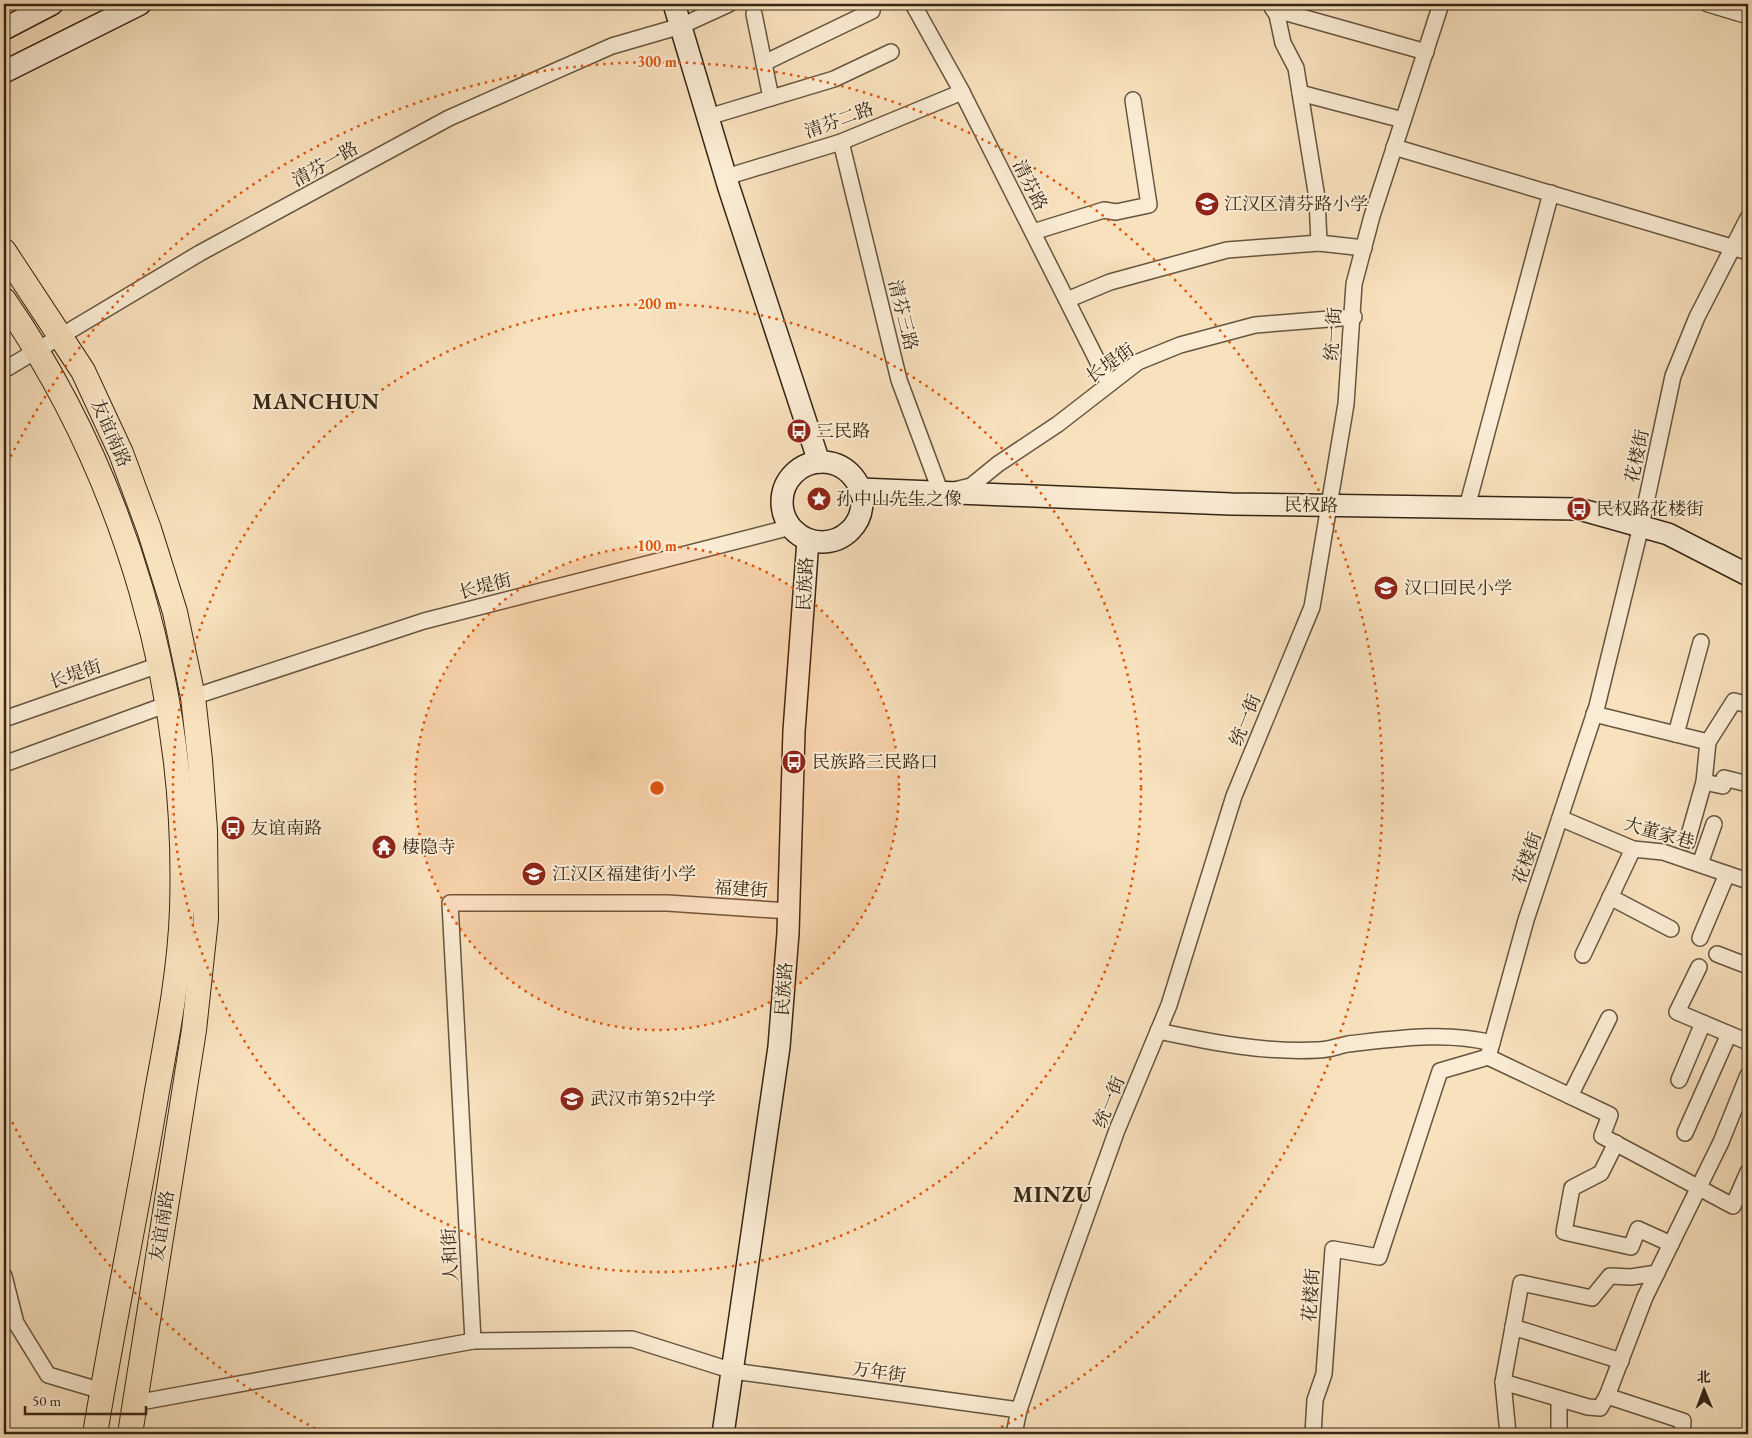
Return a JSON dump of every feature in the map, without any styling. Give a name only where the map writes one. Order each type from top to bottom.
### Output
[{"type":"main road","name":"友谊南路","points":[[4,251],[83,371],[121,453],[149,529],[175,612],[193,697],[205,831],[206,919],[194,1030],[130,1434]]},
{"type":"main road","name":"友谊南路","points":[[4,300],[56,381],[94,461],[122,532],[168,704],[180,830],[182,909],[176,985],[95,1434]]},
{"type":"street","points":[[4,29],[52,4]]},
{"type":"street","points":[[4,72],[140,4]]},
{"type":"street","points":[[674,4],[726,177],[819,462]]},
{"type":"street","name":"清芬一路","points":[[4,370],[200,253],[449,118],[612,46],[681,26],[729,4]]},
{"type":"street","name":"清芬路","points":[[914,4],[962,92],[1110,384]]},
{"type":"street","name":"统一街","points":[[1014,1434],[1019,1410],[1117,1130],[1169,1005],[1234,796],[1312,607],[1346,404],[1354,317],[1354,284],[1394,147],[1441,4]]},
{"type":"street","points":[[1708,4],[1748,16]]},
{"type":"street","points":[[1271,6],[1426,52]]},
{"type":"street","points":[[1271,6],[1277,15],[1283,43],[1296,68],[1317,198],[1319,243]]},
{"type":"street","points":[[764,62],[872,11]]},
{"type":"street","points":[[754,14],[771,98]]},
{"type":"street","points":[[708,117],[834,79],[891,52]]},
{"type":"street","name":"清芬二路","points":[[726,177],[840,142],[962,92]]},
{"type":"street","points":[[1300,93],[1403,120]]},
{"type":"street","points":[[1033,232],[1104,210],[1116,212],[1149,205],[1133,100]]},
{"type":"street","name":"清芬三路","points":[[840,142],[899,380],[941,492]]},
{"type":"street","points":[[1394,147],[1741,249]]},
{"type":"street","points":[[1467,507],[1551,192]]},
{"type":"street","name":"花楼街","points":[[1313,1434],[1315,1400],[1324,1374],[1333,1249],[1379,1257],[1440,1071],[1490,1050],[1526,920],[1594,714],[1640,526],[1673,376],[1698,316],[1741,249],[1748,218]]},
{"type":"street","points":[[1067,300],[1110,282],[1227,250],[1319,243],[1364,248]]},
{"type":"street","name":"长堤街","points":[[941,492],[971,486],[998,464],[1058,424],[1138,362],[1180,345],[1255,325],[1354,317]]},
{"type":"street","points":[[819,462],[842,467],[855,478],[860,489],[863,499],[862,513],[850,531],[838,539],[825,542],[808,540],[791,526],[784,514],[782,500],[785,488],[792,476],[805,466],[819,462]]},
{"type":"street","name":"民权路","points":[[860,489],[1328,505],[1579,509],[1668,534],[1748,574]]},
{"type":"street","name":"长堤街","points":[[193,697],[424,621],[791,526]]},
{"type":"street","name":"民族路","points":[[723,1434],[779,1047],[789,911],[794,731],[808,540]]},
{"type":"street","points":[[1676,734],[1701,642]]},
{"type":"street","name":"长堤街","points":[[4,719],[159,665]]},
{"type":"street","points":[[1687,842],[1704,782],[1708,742],[1734,701],[1748,705]]},
{"type":"street","points":[[4,764],[168,704]]},
{"type":"street","points":[[1594,714],[1708,742]]},
{"type":"street","points":[[1704,782],[1723,786],[1724,778],[1748,784]]},
{"type":"street","name":"大董家巷","points":[[1560,818],[1633,849],[1663,852],[1748,881]]},
{"type":"street","points":[[1693,821],[1713,827],[1700,864]]},
{"type":"street","points":[[1583,955],[1633,849]]},
{"type":"street","points":[[1700,938],[1727,874]]},
{"type":"street","points":[[1610,897],[1672,929]]},
{"type":"street","name":"福建街","points":[[450,902],[666,902],[789,911]]},
{"type":"street","name":"人和街","points":[[450,902],[473,1341]]},
{"type":"street","points":[[1717,954],[1748,966]]},
{"type":"street","points":[[1699,967],[1677,1012],[1748,1042]]},
{"type":"street","points":[[1570,1096],[1609,1018]]},
{"type":"street","points":[[1680,1080],[1703,1023]]},
{"type":"street","points":[[1158,1031],[1204,1041],[1278,1049],[1319,1050],[1407,1038],[1469,1037],[1570,1096],[1610,1115],[1602,1136],[1698,1189],[1733,1206],[1748,1172]]},
{"type":"street","points":[[1685,1133],[1729,1034]]},
{"type":"street","points":[[1503,1382],[1588,1408],[1600,1408],[1608,1396],[1645,1297],[1698,1189],[1748,1075]]},
{"type":"street","points":[[1616,1143],[1601,1173],[1572,1188],[1564,1232],[1631,1247],[1638,1229],[1671,1244]]},
{"type":"street","points":[[1508,1434],[1503,1382],[1521,1283],[1592,1298],[1610,1276],[1631,1277],[1657,1273]]},
{"type":"street","points":[[4,1276],[10,1323],[48,1375],[102,1390]]},
{"type":"street","points":[[1513,1327],[1621,1360]]},
{"type":"street","points":[[135,1402],[473,1341],[632,1339],[733,1371]]},
{"type":"street","name":"万年街","points":[[733,1371],[1019,1410]]},
{"type":"street","points":[[1608,1396],[1683,1421],[1682,1434]]},
{"type":"street","points":[[1559,1434],[1560,1399]]},
{"type":"place","name":"江汉区清芬路小学","points":[[1207,204]]},
{"type":"place","name":"三民路","points":[[799,431]]},
{"type":"place","name":"孙中山先生之像","points":[[819,499]]},
{"type":"place","name":"民权路花楼街","points":[[1579,509]]},
{"type":"place","name":"汉口回民小学","points":[[1386,588]]},
{"type":"place","name":"民族路三民路口","points":[[794,762]]},
{"type":"place","name":"友谊南路","points":[[233,828]]},
{"type":"place","name":"棲隐寺","points":[[384,847]]},
{"type":"place","name":"江汉区福建街小学","points":[[534,874]]},
{"type":"place","name":"武汉市第52中学","points":[[572,1099]]},
{"type":"district","name":"MANCHUN","points":[[316,401]]},
{"type":"district","name":"MINZU","points":[[1053,1194]]}]
